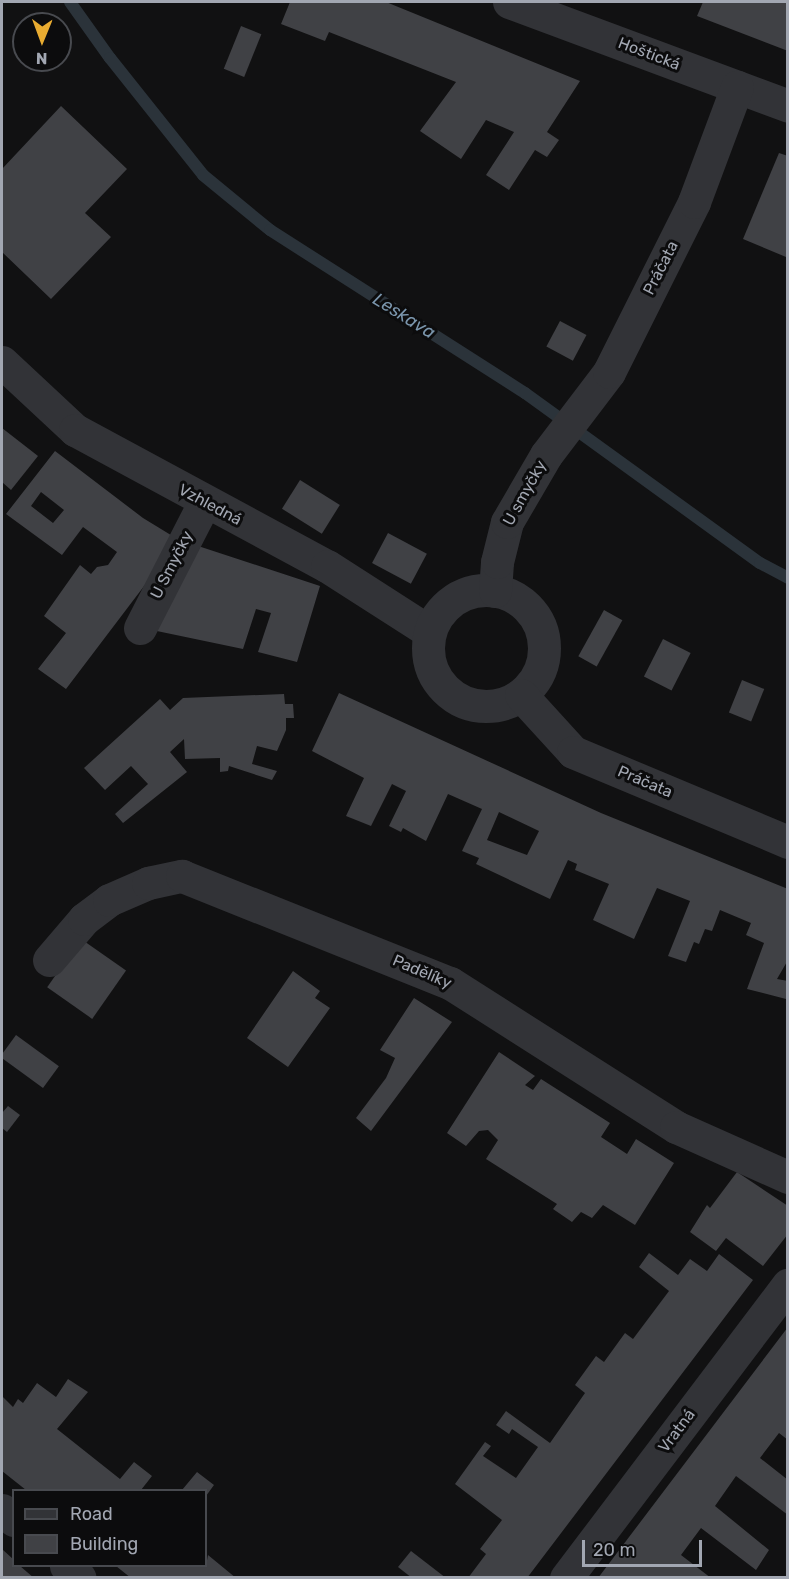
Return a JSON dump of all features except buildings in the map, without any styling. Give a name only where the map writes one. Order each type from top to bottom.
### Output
[{"type":"street","name":"Hoštická","points":[[509,2],[788,106]]},
{"type":"street","name":"Práčata","points":[[561,435],[582,411],[609,372],[694,202],[737,87]]},
{"type":"street","name":"Vzhledná","points":[[2,362],[75,430],[204,503],[327,566],[430,632]]},
{"type":"street","name":"U smyčky","points":[[495,591],[497,562],[507,522],[532,476],[561,435]]},
{"type":"street","name":"U Smyčky","points":[[140,628],[204,503]]},
{"type":"street","points":[[482,590],[495,591],[527,607],[543,638],[539,672],[521,695],[482,706],[456,697],[436,678],[431,665],[430,632],[436,619],[456,599],[482,590]]},
{"type":"street","name":"Práčata","points":[[521,695],[573,752],[788,842]]},
{"type":"street","name":"Padělíky","points":[[49,960],[84,919],[109,900],[148,883],[182,876],[450,983],[676,1127],[788,1178]]},
{"type":"street","name":"Vratná","points":[[566,1578],[788,1284]]},
{"type":"street","points":[[67,1567],[80,1578]]},
{"type":"waterway","name":"Leskava","points":[[70,2],[110,58],[203,175],[270,230],[525,393],[760,563],[788,578]]}]
